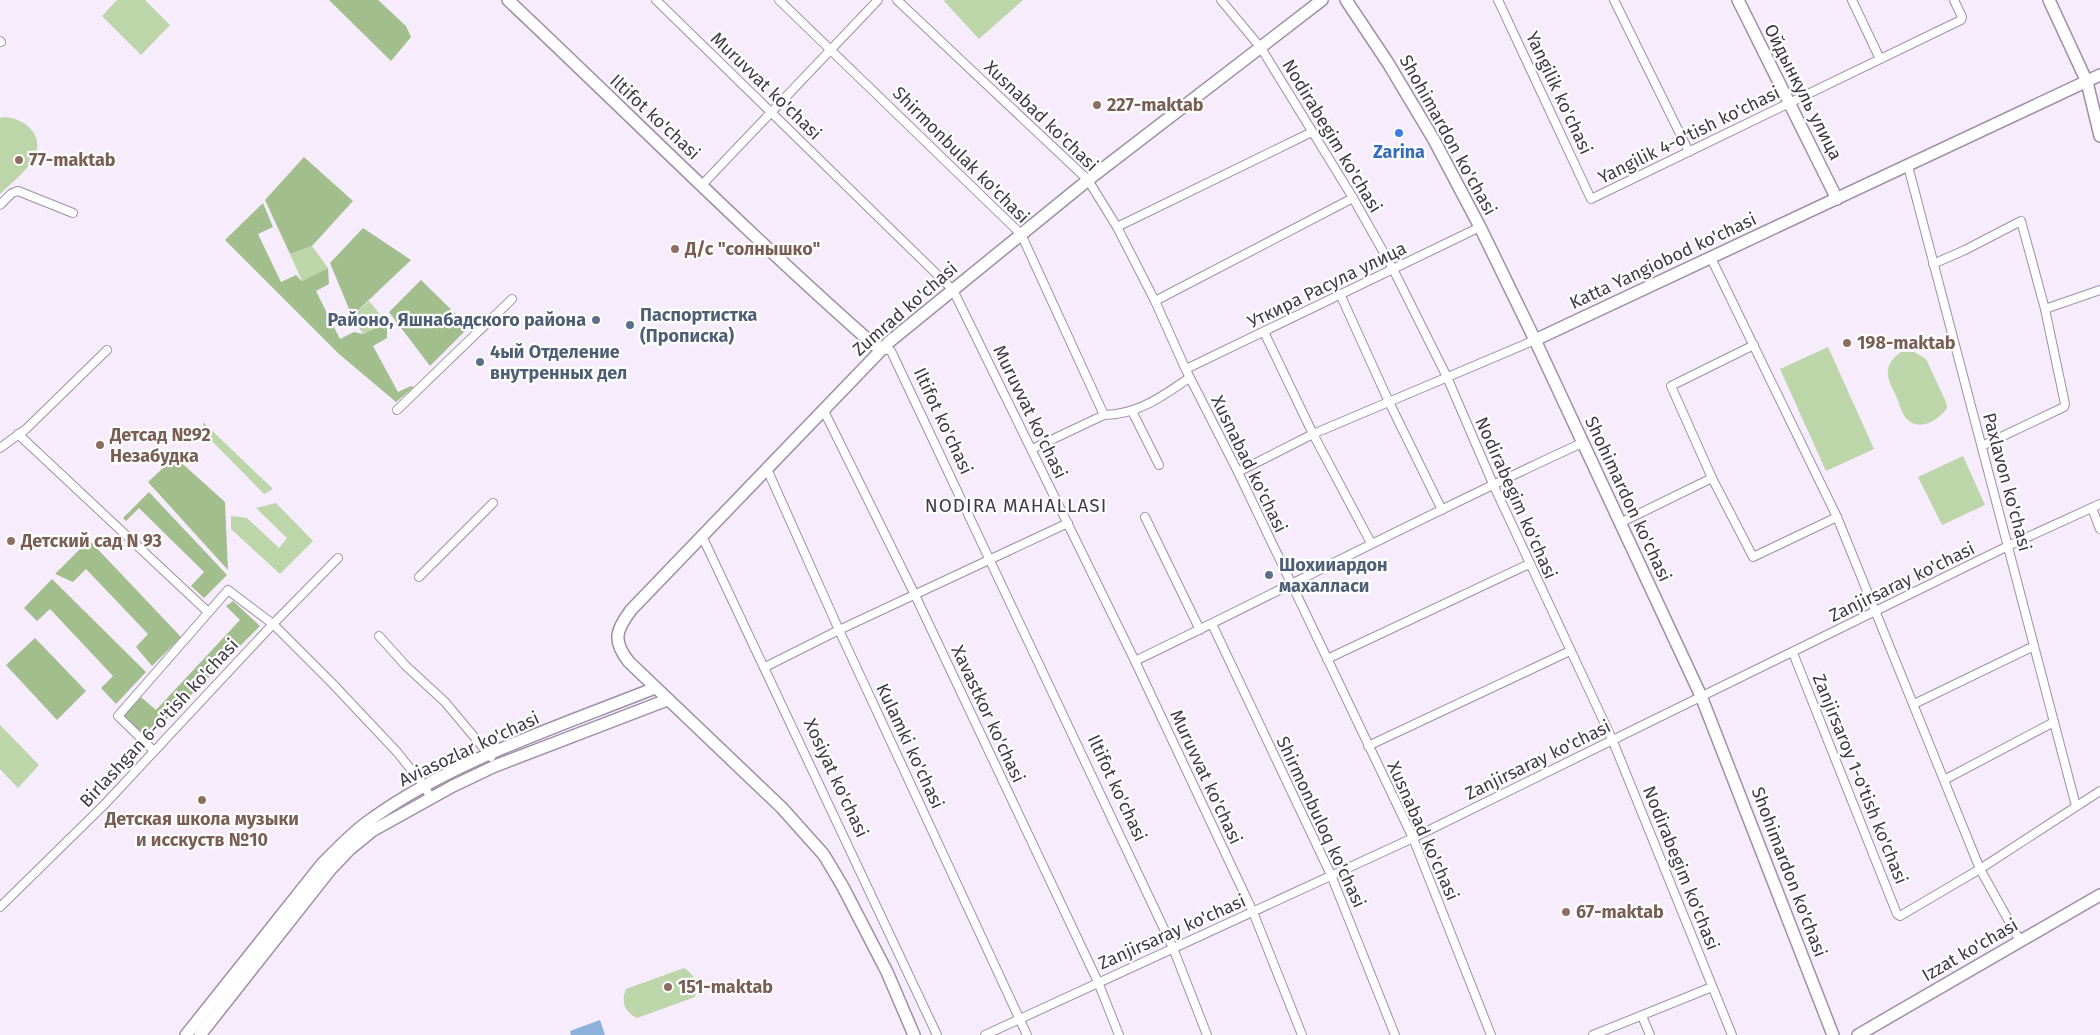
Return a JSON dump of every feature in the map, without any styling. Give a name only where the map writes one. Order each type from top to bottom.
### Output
[{"type":"street","name":"Muruvvat ko'chasi","points":[[656,0],[953,290],[1135,661],[1253,912],[1302,1035]]},
{"type":"street","name":"Shirmonbulak ko'chasi","points":[[780,0],[1021,234],[1104,415]]},
{"type":"street","points":[[701,186],[878,0]]},
{"type":"street","name":"Xusnabad ko'chasi","points":[[897,0],[1088,180],[1117,227],[1155,301],[1189,378],[1238,472],[1413,838],[1491,1035]]},
{"type":"street","name":"Nodirabegim ko'chasi","points":[[1221,0],[1261,48],[1353,198],[1394,270],[1446,377],[1492,484],[1612,739],[1732,1035]]},
{"type":"street","name":"Zumrad ko'chasi","points":[[667,700],[622,653],[618,641],[619,628],[631,610],[882,348],[1088,180],[1322,0]]},
{"type":"street","name":"Shohimardon ko'chasi","points":[[1346,0],[1412,101],[1480,227],[1535,340],[1701,696],[1833,1035]]},
{"type":"street","name":"Yangilik ko'chasi","points":[[1498,0],[1591,199]]},
{"type":"street","points":[[1614,0],[1689,152]]},
{"type":"street","name":"Ойдынкуль улица","points":[[1738,0],[1838,199]]},
{"type":"street","points":[[1852,0],[1880,59]]},
{"type":"street","name":"Yangilik 4-o'tish ko'chasi","points":[[1591,199],[1962,18],[1954,0]]},
{"type":"street","points":[[2049,0],[2087,82],[2100,136]]},
{"type":"street","name":"Iltifot ko'chasi","points":[[510,1],[625,114],[801,281],[874,345],[891,351],[1173,948],[1207,1035]]},
{"type":"street","name":"Katta Yangiobod ko'chasi","points":[[1238,472],[1314,434],[1535,340],[2100,75]]},
{"type":"street","points":[[1117,227],[1312,132]]},
{"type":"street","name":"Paxlavon ko'chasi","points":[[1908,166],[2076,806]]},
{"type":"street","points":[[0,205],[12,193],[18,191],[73,213]]},
{"type":"street","points":[[1155,301],[1353,198]]},
{"type":"street","points":[[1933,264],[1965,250],[2020,220],[2045,309],[2065,404],[2064,407],[1982,446]]},
{"type":"street","name":"Уткира Расула улица","points":[[1186,369],[1480,227]]},
{"type":"street","points":[[1712,258],[1837,517],[1877,611],[1980,869],[2020,941]]},
{"type":"street","points":[[2045,309],[2100,290]]},
{"type":"street","points":[[1340,294],[1389,402],[1442,510]]},
{"type":"street","points":[[397,410],[512,299]]},
{"type":"street","points":[[1264,332],[1314,434],[1372,543]]},
{"type":"street","points":[[1754,345],[1671,386],[1712,478],[1753,558],[1837,517]]},
{"type":"street","points":[[0,448],[26,430],[107,350]]},
{"type":"street","points":[[1032,449],[1104,415],[1117,415],[1132,411],[1157,400],[1189,378]]},
{"type":"street","name":"Xavastkor ko'chasi","points":[[824,409],[915,595],[1098,982],[1119,1035]]},
{"type":"street","points":[[1132,411],[1159,464]]},
{"type":"street","points":[[18,434],[208,612]]},
{"type":"street","points":[[1135,661],[1492,484],[1582,443]]},
{"type":"street","name":"Kulamki ko'chasi","points":[[767,469],[839,630],[1027,1035]]},
{"type":"street","points":[[1620,523],[1712,478]]},
{"type":"street","points":[[418,577],[494,503]]},
{"type":"street","name":"Zanjirsaray ko'chasi","points":[[985,1035],[1413,838],[2008,546],[2100,504]]},
{"type":"street","points":[[2092,508],[2100,529]]},
{"type":"street","points":[[1145,517],[1200,630]]},
{"type":"street","points":[[765,667],[839,630],[1068,523]]},
{"type":"street","name":"Xosiyat ko'chasi","points":[[702,536],[937,1035]]},
{"type":"street","name":"Birlashgan 6-o'tish ko'chasi","points":[[0,907],[104,805],[273,624],[338,558]]},
{"type":"street","points":[[1327,659],[1529,564]]},
{"type":"street","points":[[154,751],[118,716],[228,590],[273,624],[331,682],[397,752],[428,792]]},
{"type":"street","name":"Shirmonbuloq ko'chasi","points":[[1212,624],[1331,875],[1395,1035]]},
{"type":"street","points":[[379,636],[406,666],[445,702],[490,754],[495,766]]},
{"type":"street","points":[[1914,704],[2034,646]]},
{"type":"street","points":[[1368,746],[1570,651]]},
{"type":"street","name":"Zanjirsaroy 1-o'tish ko'chasi","points":[[1793,652],[1897,914],[1900,916],[1980,869]]},
{"type":"street","name":"Aviasozlar ko'chasi","points":[[200,1035],[330,870],[360,840],[428,792],[490,754],[655,688]]},
{"type":"street","points":[[667,700],[782,808],[824,854],[886,972],[914,1035]]},
{"type":"street","name":"Aviasozlar ko'chasi","points":[[186,1035],[322,864],[343,842],[368,822],[428,792],[667,700]]},
{"type":"street","points":[[1944,780],[2054,722]]},
{"type":"street","points":[[1980,869],[2100,791]]},
{"type":"street","name":"Izzat ko'chasi","points":[[1858,1035],[2100,895]]},
{"type":"street","points":[[1593,1035],[1712,987]]},
{"type":"street","points":[[1642,1016],[1650,1035]]},
{"type":"green space","points":[[117,0],[145,0],[170,25],[141,55],[102,16]]},
{"type":"green space","points":[[329,0],[378,0],[406,26],[411,37],[391,61]]},
{"type":"green space","points":[[945,0],[1023,0],[979,39]]},
{"type":"green space","points":[[4,117],[21,121],[28,126],[33,132],[37,146],[36,154],[31,163],[0,194],[0,118]]},
{"type":"green space","points":[[304,157],[353,201],[312,246],[290,254],[265,200]]},
{"type":"green space","points":[[263,203],[273,227],[258,234],[281,282],[296,275],[302,281],[328,268],[329,284],[316,291],[340,339],[354,332],[363,334],[387,323],[387,338],[373,346],[398,392],[411,386],[414,387],[396,402],[339,354],[225,240]]},
{"type":"green space","points":[[363,228],[411,260],[352,316],[330,263]]},
{"type":"green space","points":[[312,246],[328,268],[302,281],[290,254]]},
{"type":"green space","points":[[421,280],[469,327],[430,366],[389,312]]},
{"type":"green space","points":[[369,301],[387,323],[363,334],[352,316]]},
{"type":"green space","points":[[1828,347],[1874,449],[1826,471],[1780,369]]},
{"type":"green space","points":[[1901,352],[1914,352],[1926,359],[1946,402],[1947,408],[1933,421],[1922,425],[1916,424],[1910,422],[1902,412],[1888,374],[1892,360]]},
{"type":"green space","points":[[203,422],[273,489],[264,494],[203,432]]},
{"type":"green space","points":[[1963,456],[1985,505],[1942,525],[1918,477]]},
{"type":"green space","points":[[175,457],[225,502],[228,570],[148,482]]},
{"type":"green space","points":[[149,492],[227,575],[204,598],[191,586],[204,572],[139,508],[126,521],[123,518]]},
{"type":"green space","points":[[276,503],[313,541],[280,574],[231,529],[231,516],[247,518],[279,548],[287,538],[256,508]]},
{"type":"green space","points":[[89,540],[181,637],[152,666],[136,647],[148,634],[86,569],[73,582],[55,574]]},
{"type":"green space","points":[[52,579],[146,672],[116,704],[101,688],[113,676],[50,609],[37,621],[24,608]]},
{"type":"green space","points":[[233,601],[260,626],[145,741],[118,716],[141,697],[156,710],[240,620],[226,606]]},
{"type":"green space","points":[[35,638],[86,691],[57,720],[6,665]]},
{"type":"green space","points":[[0,725],[39,765],[18,788],[0,769]]},
{"type":"green space","points":[[684,968],[695,980],[695,997],[637,1018],[629,1013],[624,1002],[626,989]]},
{"type":"water","points":[[600,1020],[605,1035],[571,1035],[570,1031]]},
{"type":"place","name":"227-maktab","points":[[1097,105]]},
{"type":"place","name":"Zarina","points":[[1399,133]]},
{"type":"place","name":"77-maktab","points":[[19,160]]},
{"type":"place","name":"Д/с \"солнышко\"","points":[[675,249]]},
{"type":"place","name":"Районо, Яшнабадского района","points":[[596,320]]},
{"type":"place","name":"Паспортистка (Прописка)","points":[[630,325]]},
{"type":"place","name":"198-maktab","points":[[1847,343]]},
{"type":"place","name":"4ый Отделение внутренных дел","points":[[480,362]]},
{"type":"place","name":"Детсад №92 Незабудка","points":[[100,445]]},
{"type":"place","name":"Детский сад N 93","points":[[11,541]]},
{"type":"place","name":"Шохииардон махалласи","points":[[1269,575]]},
{"type":"place","name":"Детская школа музыки и исскуств №10","points":[[202,800]]},
{"type":"place","name":"67-maktab","points":[[1566,912]]},
{"type":"place","name":"151-maktab","points":[[668,987]]},
{"type":"district","name":"NODIRA MAHALLASI","points":[[1016,505]]}]
